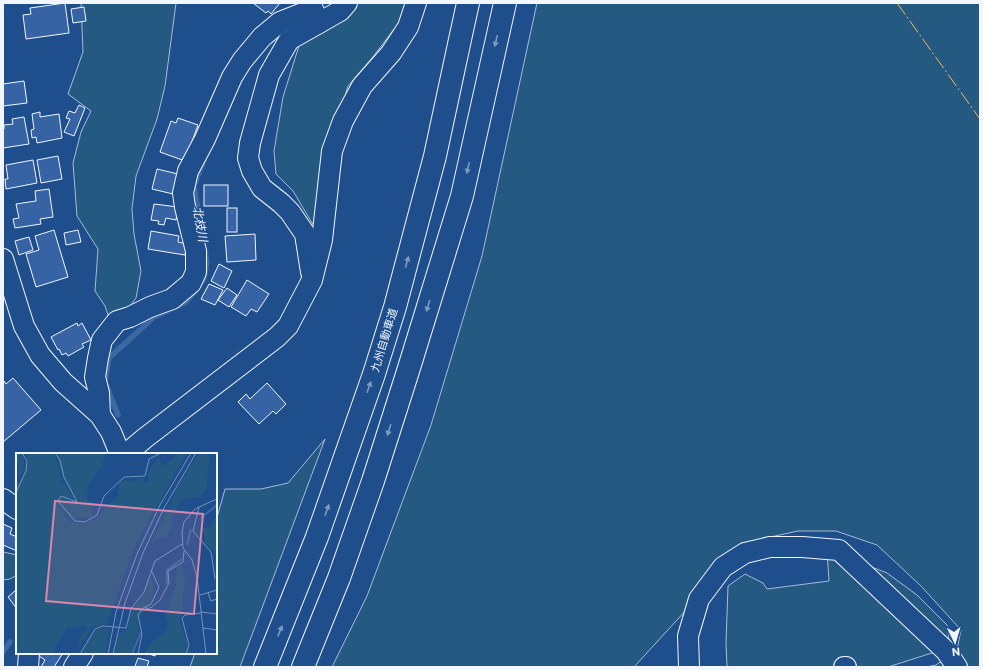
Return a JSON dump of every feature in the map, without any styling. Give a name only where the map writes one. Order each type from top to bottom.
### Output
[{"type":"highway","name":"九州自動車道","points":[[265,667],[317,537],[374,374],[395,307],[435,156],[468,3]]},
{"type":"highway","points":[[303,667],[339,578],[373,481],[462,196],[505,3]]},
{"type":"street","points":[[312,280],[305,234],[290,212],[262,188],[252,171],[248,158],[250,143],[269,75],[289,40],[340,11],[347,3]]},
{"type":"street","points":[[127,453],[288,326],[312,280],[322,240],[332,151],[343,121],[362,86],[391,52],[408,27],[416,3]]},
{"type":"street","points":[[100,414],[99,393],[95,377],[102,340],[118,321],[172,299],[191,283],[196,272],[196,251],[185,207],[184,193],[188,171],[205,139],[232,76],[242,61],[262,37],[280,22],[313,9],[319,23]]},
{"type":"street","points":[[3,259],[24,326],[40,355],[63,382],[100,414],[111,432],[120,453]]},
{"type":"street","points":[[3,499],[16,508]]},
{"type":"street","points":[[689,667],[688,636],[699,599],[723,567],[745,553],[770,547],[802,547],[839,550],[946,650],[957,667]]},
{"type":"street","points":[[28,667],[29,654]]},
{"type":"street","points":[[74,667],[82,654]]},
{"type":"shaded area","points":[[81,3],[176,3],[165,86],[157,119],[136,176],[132,209],[134,234],[141,271],[136,298],[113,330],[105,306],[95,291],[98,249],[77,216],[73,163],[81,132],[91,111],[68,94],[83,52]]},
{"type":"shaded area","points":[[334,3],[406,3],[398,24],[348,86],[338,121],[318,233],[293,191],[276,174],[274,151],[283,97],[302,36]]},
{"type":"shaded area","points":[[537,3],[980,3],[980,667],[926,667],[936,665],[957,650],[961,630],[921,586],[877,545],[836,531],[798,531],[761,539],[688,608],[634,667],[332,667],[367,596],[431,425],[482,256]]},
{"type":"shaded area","points":[[325,439],[240,667],[190,667],[195,654],[217,654],[217,517],[225,489],[261,489],[288,483]]},
{"type":"shaded area","points":[[827,551],[887,573],[917,595],[947,625],[949,640],[935,652],[888,667],[727,667],[726,643],[728,586],[745,574],[763,583],[767,589],[829,581]]},
{"type":"shaded area","points":[[3,552],[16,555],[16,576],[10,579],[3,580]]},
{"type":"building","points":[[65,3],[69,33],[26,39],[23,15],[31,14],[30,8]]},
{"type":"building","points":[[253,3],[280,3],[271,14],[268,11],[266,13]]},
{"type":"building","points":[[84,7],[86,21],[73,23],[71,9]]},
{"type":"building","points":[[24,81],[27,103],[3,106],[3,84]]},
{"type":"building","points":[[79,105],[85,108],[74,136],[64,132],[70,119],[66,118],[69,111],[75,113]]},
{"type":"building","points":[[40,112],[40,117],[59,114],[62,138],[37,143],[36,137],[32,138],[31,130],[34,129],[32,114]]},
{"type":"building","points":[[24,117],[29,144],[3,148],[4,125],[13,124],[12,119]]},
{"type":"building","points":[[178,118],[198,125],[185,161],[160,152],[171,121],[176,123]]},
{"type":"building","points":[[58,156],[62,179],[41,183],[37,160]]},
{"type":"building","points":[[33,160],[37,183],[6,189],[5,179],[8,179],[6,165]]},
{"type":"building","points":[[157,169],[178,174],[173,194],[152,189]]},
{"type":"building","points":[[204,185],[228,185],[228,206],[204,206]]},
{"type":"building","points":[[49,189],[53,217],[40,219],[41,224],[15,228],[13,219],[19,218],[16,204],[36,201],[35,191]]},
{"type":"building","points":[[154,204],[178,207],[176,220],[166,218],[164,225],[158,224],[159,221],[151,220]]},
{"type":"building","points":[[227,208],[237,208],[237,232],[227,232]]},
{"type":"building","points":[[54,230],[68,277],[36,287],[26,254],[39,250],[35,236]]},
{"type":"building","points":[[78,230],[81,242],[66,245],[64,233]]},
{"type":"building","points":[[151,231],[179,236],[178,242],[187,244],[185,255],[148,249]]},
{"type":"building","points":[[255,234],[256,260],[227,262],[225,236]]},
{"type":"building","points":[[29,237],[33,250],[19,255],[15,241]]},
{"type":"building","points":[[219,264],[232,271],[224,288],[211,281]]},
{"type":"building","points":[[247,280],[269,294],[257,312],[251,309],[246,316],[231,307]]},
{"type":"building","points":[[209,284],[223,290],[215,305],[201,299]]},
{"type":"building","points":[[227,288],[237,295],[229,307],[218,300]]},
{"type":"building","points":[[77,323],[78,326],[82,323],[91,340],[82,344],[84,347],[68,356],[66,353],[62,355],[51,337]]},
{"type":"building","points":[[13,378],[41,410],[3,442],[3,382],[4,381],[6,384]]},
{"type":"building","points":[[267,383],[286,404],[276,414],[273,411],[259,424],[238,402],[246,394],[250,399]]},
{"type":"building","points":[[3,524],[12,528],[10,534],[16,537],[16,551],[3,545]]},
{"type":"building","points":[[16,590],[16,608],[8,597]]},
{"type":"building","points":[[40,654],[62,654],[54,667],[41,667],[45,660],[39,656]]},
{"type":"building","points":[[138,658],[149,661],[147,667],[135,666]]},
{"type":"waterway","name":"北枝川","points":[[203,238],[194,186],[204,160]]},
{"type":"waterway","name":"北枝川","points":[[118,415],[105,382],[109,358],[154,317],[186,302],[204,279],[207,262],[205,251]]},
{"type":"waterway","name":"北枝川","points":[[3,652],[10,642]]},
{"type":"power","points":[[897,3],[980,119]]}]
